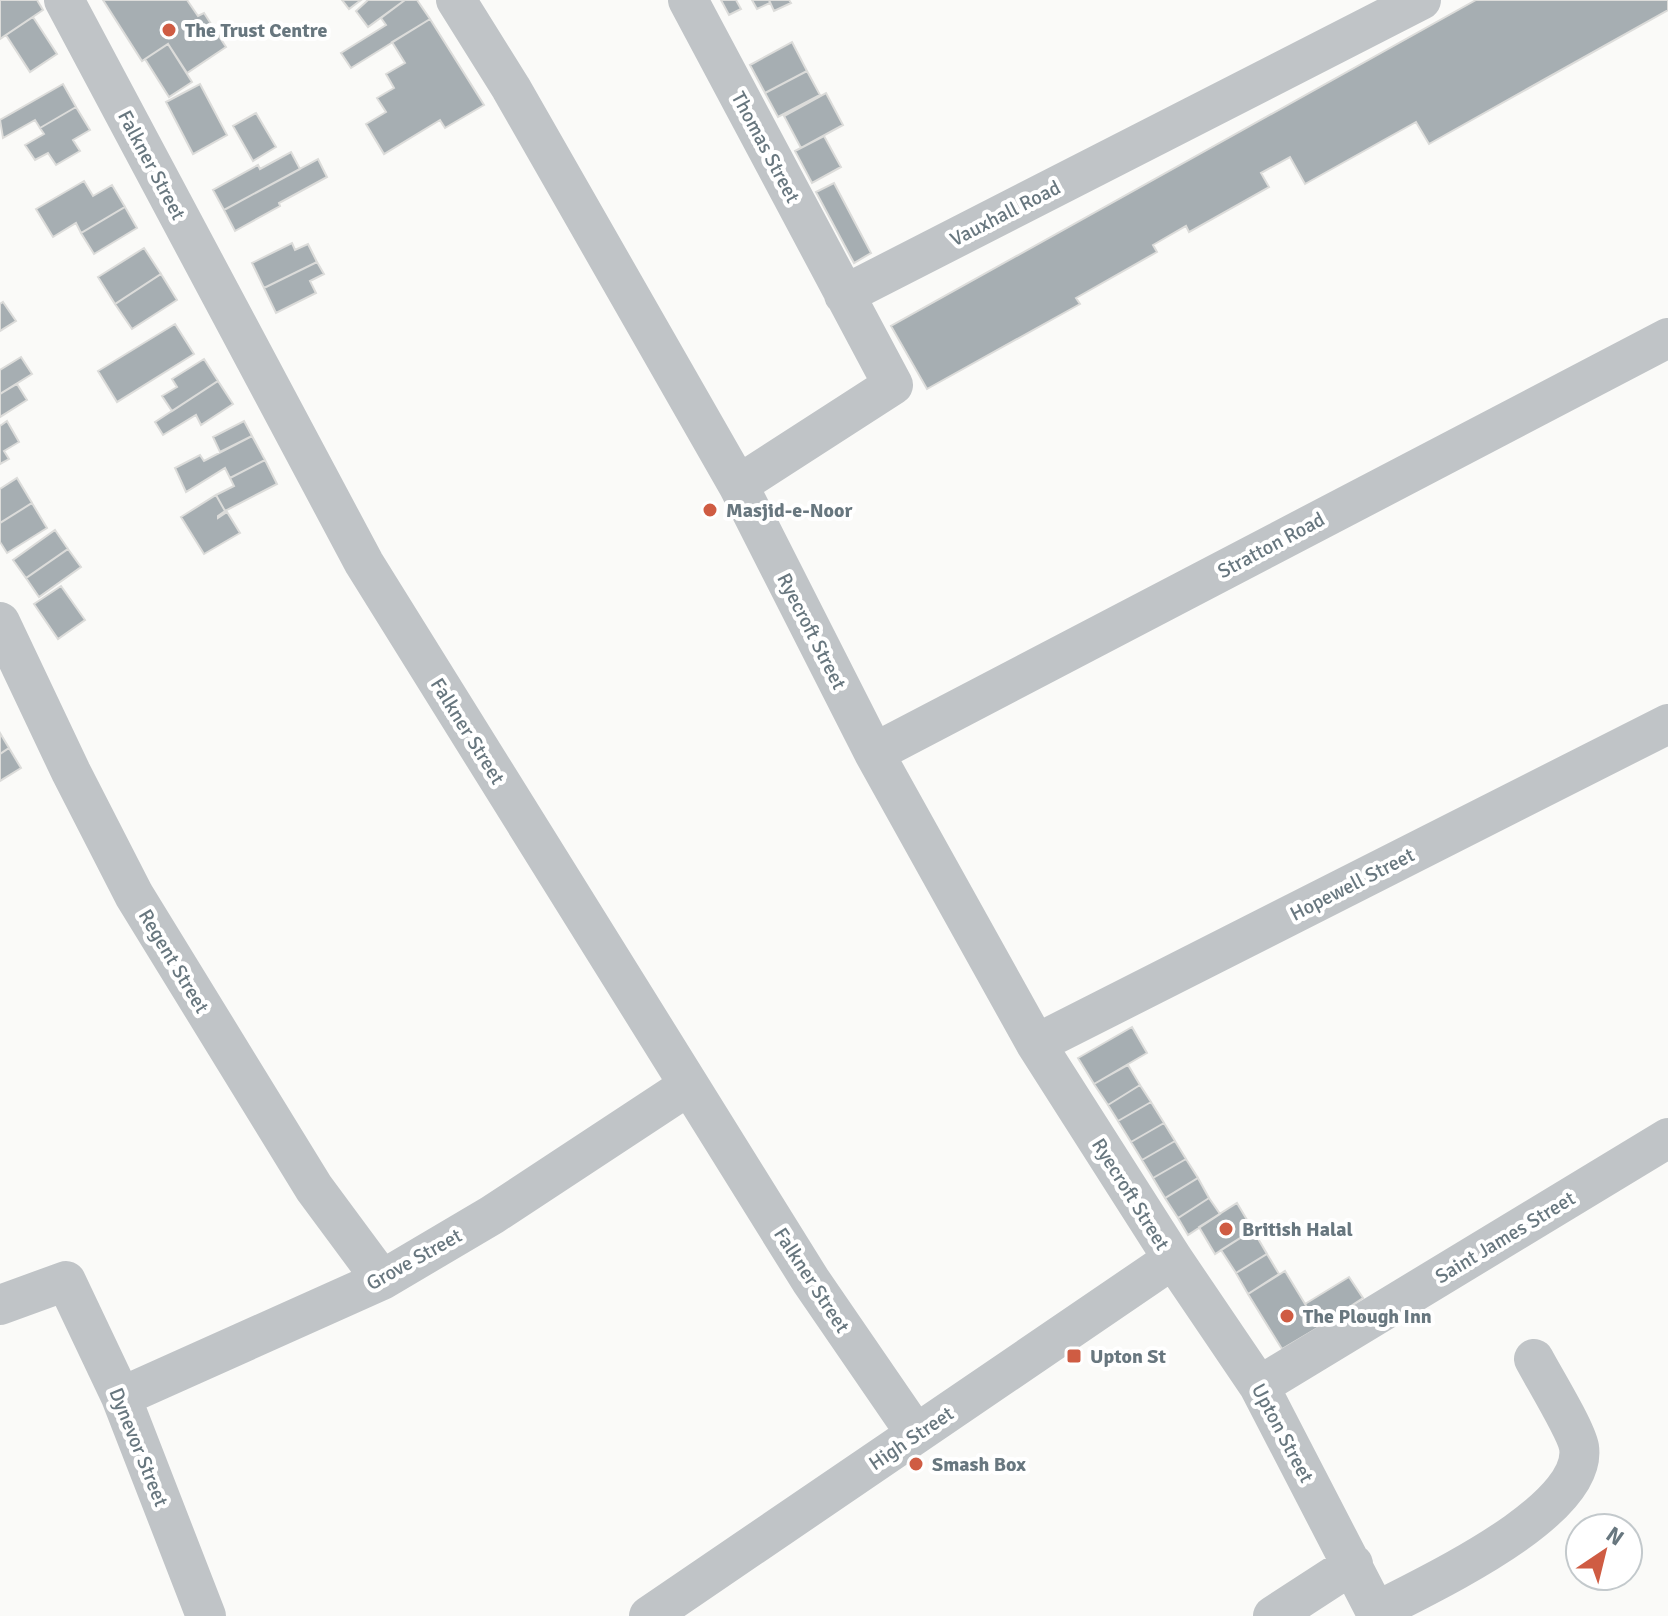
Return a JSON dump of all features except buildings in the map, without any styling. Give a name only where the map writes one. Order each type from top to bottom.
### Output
[{"type":"street","name":"Falkner Street","points":[[64,0],[364,563],[811,1281],[916,1434]]},
{"type":"street","name":"Ryecroft Street","points":[[456,0],[511,88],[738,485],[874,753],[1036,1044],[1173,1259]]},
{"type":"street","name":"Thomas Street","points":[[688,0],[844,295]]},
{"type":"street","name":"Vauxhall Road","points":[[844,295],[1421,0]]},
{"type":"street","points":[[738,485],[893,385],[844,295]]},
{"type":"street","name":"Stratton Road","points":[[874,753],[1668,338]]},
{"type":"street","name":"Regent Street","points":[[0,622],[134,895],[314,1188],[382,1280]]},
{"type":"street","name":"Hopewell Street","points":[[1036,1044],[1668,724]]},
{"type":"street","name":"Grove Street","points":[[121,1397],[382,1280],[492,1215],[688,1086]]},
{"type":"street","name":"Saint James Street","points":[[1259,1386],[1668,1138]]},
{"type":"street","name":"Upton Street","points":[[1173,1259],[1259,1386],[1377,1614]]},
{"type":"street","name":"High Street","points":[[649,1616],[1173,1259]]},
{"type":"street","name":"Dynevor Street","points":[[0,1305],[66,1281],[121,1397],[206,1616]]},
{"type":"street","points":[[1377,1614],[1505,1541],[1550,1506],[1569,1483],[1578,1465],[1579,1445],[1534,1359]]},
{"type":"street","points":[[1273,1616],[1353,1564]]},
{"type":"place","name":"The Trust Centre","points":[[169,30]]},
{"type":"place","name":"Masjid-e-Noor","points":[[710,510]]},
{"type":"place","name":"British Halal","points":[[1226,1229]]},
{"type":"place","name":"The Plough Inn","points":[[1287,1316]]},
{"type":"place","name":"Upton St","points":[[1074,1356]]},
{"type":"place","name":"Smash Box","points":[[916,1464]]}]
